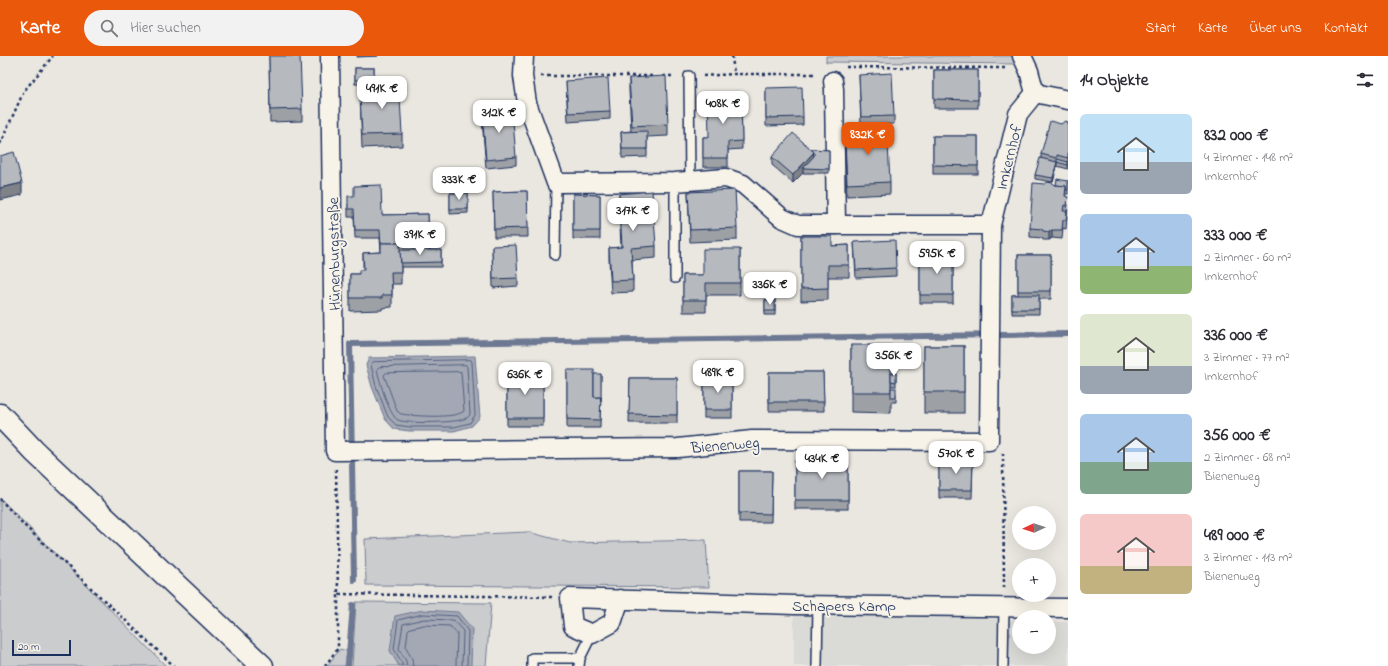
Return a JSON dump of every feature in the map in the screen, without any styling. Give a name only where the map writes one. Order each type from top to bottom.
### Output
[{"type":"main road","points":[[0,415],[35,452],[262,666]]},
{"type":"street","name":"Hünenburgstraße","points":[[330,56],[340,451]]},
{"type":"street","points":[[524,56],[523,76],[527,103],[556,183],[682,182],[726,178],[744,184],[782,218],[798,225],[991,225]]},
{"type":"street","points":[[1026,64],[1034,93],[1068,100]]},
{"type":"street","points":[[830,74],[834,88],[836,225]]},
{"type":"street","name":"Imkernhof","points":[[989,441],[991,225],[1018,114],[1034,93]]},
{"type":"street","name":"Bienenweg","points":[[340,451],[678,448],[752,440],[989,441]]},
{"type":"street","points":[[570,598],[573,626],[592,634],[612,622],[620,599]]},
{"type":"street","name":"Schapers Kamp","points":[[570,598],[818,605],[1004,606],[1068,608]]},
{"type":"lane","points":[[675,278],[689,76]]},
{"type":"lane","points":[[555,255],[556,183]]},
{"type":"lane","points":[[817,666],[818,605]]},
{"type":"lane","points":[[1003,666],[1004,606]]},
{"type":"lane","points":[[532,666],[532,658],[580,662],[592,634]]},
{"type":"path","points":[[0,144],[24,91],[53,56]]},
{"type":"path","points":[[732,56],[734,74]]},
{"type":"path","points":[[523,76],[830,74],[1020,68],[1026,64]]},
{"type":"path","points":[[989,441],[1003,440],[1004,606]]},
{"type":"path","points":[[325,666],[338,648],[340,451]]},
{"type":"path","points":[[0,498],[26,527],[174,666]]},
{"type":"path","points":[[338,594],[570,598]]},
{"type":"shaded area","points":[[826,56],[1018,56],[1021,64],[826,62]]},
{"type":"shaded area","points":[[0,498],[166,666],[0,666]]},
{"type":"shaded area","points":[[528,532],[570,543],[706,540],[709,587],[366,585],[365,539]]},
{"type":"shaded area","points":[[356,602],[491,603],[486,666],[352,666]]},
{"type":"shaded area","points":[[794,612],[1012,620],[1012,654],[1056,654],[1056,622],[1068,622],[1068,666],[794,666]]},
{"type":"shaded area","points":[[340,649],[347,651],[345,666],[327,666]]},
{"type":"water","points":[[475,356],[480,417],[472,426],[454,431],[409,431],[394,429],[385,419],[372,387],[366,365],[369,358]]},
{"type":"water","points":[[423,610],[458,612],[472,629],[471,666],[399,666],[390,651],[395,616]]},
{"type":"building","points":[[269,56],[300,56],[302,109],[270,110]]},
{"type":"building","points":[[355,68],[374,68],[374,80],[355,80]]},
{"type":"building","points":[[934,70],[978,70],[978,100],[934,99]]},
{"type":"building","points":[[892,73],[894,116],[861,117],[859,75]]},
{"type":"building","points":[[666,76],[668,124],[632,126],[629,78]]},
{"type":"building","points":[[608,78],[610,111],[568,113],[566,81]]},
{"type":"building","points":[[399,81],[402,134],[362,135],[360,95],[375,94],[375,82]]},
{"type":"building","points":[[802,87],[803,117],[766,118],[766,88]]},
{"type":"building","points":[[708,94],[741,94],[742,141],[728,142],[728,158],[703,158],[703,137],[709,137]]},
{"type":"building","points":[[512,109],[516,157],[486,160],[482,112]]},
{"type":"building","points":[[1050,121],[1061,124],[1065,121],[1068,122],[1068,158],[1057,155],[1057,158],[1041,154]]},
{"type":"building","points":[[887,125],[890,182],[847,184],[845,141],[855,140],[854,126]]},
{"type":"building","points":[[647,131],[647,149],[622,149],[621,132]]},
{"type":"building","points":[[793,133],[814,152],[793,175],[772,157]]},
{"type":"building","points":[[933,136],[978,136],[978,166],[933,165]]},
{"type":"building","points":[[811,149],[829,150],[829,169],[803,168],[814,156],[814,152]]},
{"type":"building","points":[[14,152],[22,183],[0,188],[0,156]]},
{"type":"building","points":[[1040,158],[1057,162],[1053,178],[1035,175]]},
{"type":"building","points":[[1057,159],[1068,162],[1068,165],[1057,162]]},
{"type":"building","points":[[1057,179],[1068,181],[1068,190],[1066,190],[1066,186],[1056,185]]},
{"type":"building","points":[[1047,182],[1055,185],[1066,186],[1065,196],[1068,197],[1067,206],[1064,205],[1063,211],[1067,211],[1066,220],[1063,220],[1062,230],[1052,230],[1049,232],[1043,231],[1042,229],[1030,228],[1033,183],[1045,184]]},
{"type":"building","points":[[381,185],[382,215],[428,214],[429,246],[400,246],[400,243],[381,243],[381,247],[380,230],[355,230],[354,209],[348,209],[348,196],[354,196],[354,186]]},
{"type":"building","points":[[735,190],[737,228],[690,230],[688,192]]},
{"type":"building","points":[[527,191],[528,228],[494,229],[493,192]]},
{"type":"building","points":[[652,191],[656,246],[631,248],[633,280],[611,281],[609,248],[622,247],[619,194]]},
{"type":"building","points":[[450,193],[468,193],[468,209],[450,209]]},
{"type":"building","points":[[573,194],[600,195],[600,231],[573,231]]},
{"type":"building","points":[[801,236],[832,236],[832,246],[849,245],[849,265],[828,265],[828,288],[801,289]]},
{"type":"building","points":[[895,240],[896,268],[856,270],[854,242]]},
{"type":"building","points":[[381,243],[400,243],[401,272],[391,272],[392,295],[382,295],[382,298],[350,298],[350,274],[359,274],[359,270],[364,270],[363,253],[381,252]]},
{"type":"building","points":[[516,245],[518,278],[493,279],[492,246]]},
{"type":"building","points":[[703,249],[740,249],[740,283],[706,283],[706,300],[683,300],[683,275],[703,275]]},
{"type":"building","points":[[400,250],[441,250],[441,262],[401,263]]},
{"type":"building","points":[[953,254],[953,295],[920,295],[920,255]]},
{"type":"building","points":[[1018,255],[1051,255],[1051,291],[1018,291]]},
{"type":"building","points":[[1012,295],[1039,295],[1039,309],[1012,309]]},
{"type":"building","points":[[765,300],[775,300],[775,311],[765,311]]},
{"type":"building","points":[[851,345],[891,345],[891,392],[851,392]]},
{"type":"building","points":[[924,346],[964,346],[964,392],[924,392]]},
{"type":"building","points":[[567,370],[594,370],[594,397],[601,397],[600,420],[567,419]]},
{"type":"building","points":[[769,372],[823,372],[824,402],[769,402]]},
{"type":"building","points":[[891,373],[896,373],[896,382],[891,381]]},
{"type":"building","points":[[507,374],[543,374],[543,418],[507,418]]},
{"type":"building","points":[[594,374],[601,374],[601,397],[594,397]]},
{"type":"building","points":[[630,378],[677,378],[677,415],[629,414]]},
{"type":"building","points":[[704,378],[732,378],[732,410],[704,410]]},
{"type":"building","points":[[891,388],[896,388],[896,397],[891,397]]},
{"type":"building","points":[[939,460],[973,460],[972,490],[939,490]]},
{"type":"building","points":[[795,461],[848,461],[848,500],[795,500]]},
{"type":"building","points":[[739,471],[772,471],[771,514],[739,513]]},
{"type":"waterway","points":[[354,580],[350,344],[1068,334]]},
{"type":"waterway","points":[[348,666],[353,605]]}]
